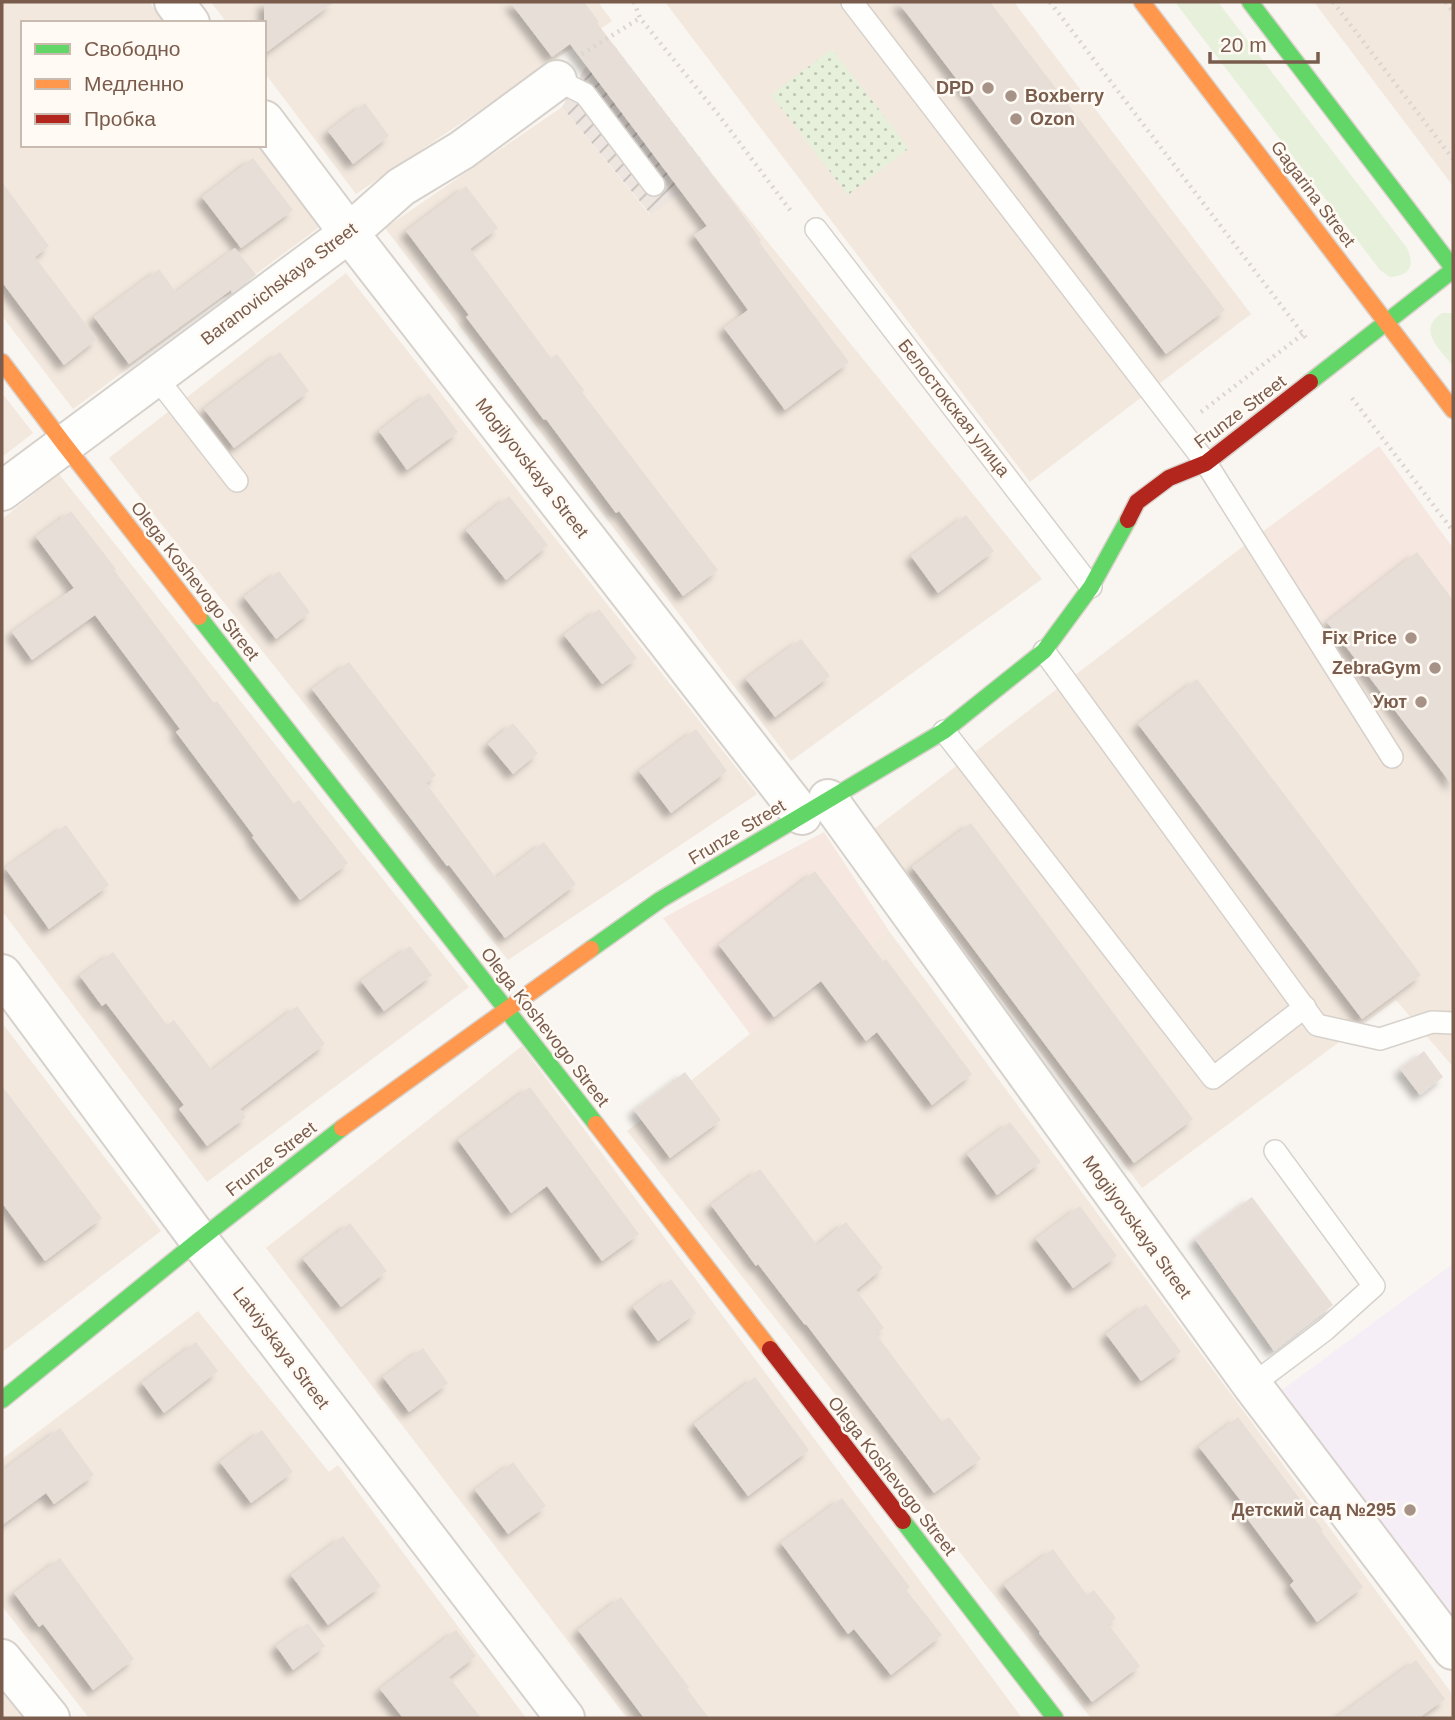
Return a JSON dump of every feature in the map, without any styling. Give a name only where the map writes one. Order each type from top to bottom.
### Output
[{"type":"street","points":[[174,2],[188,21]]},
{"type":"street","name":"Gagarina Street","points":[[1142,2],[1453,410]]},
{"type":"street","points":[[1250,2],[1453,269]]},
{"type":"street","name":"Baranovichskaya Street","points":[[2,491],[349,233],[401,187],[462,150],[557,80]]},
{"type":"street","name":"Mogilyovskaya Street","points":[[266,123],[349,233],[815,807],[1453,1650]]},
{"type":"street","name":"Frunze Street","points":[[2,1400],[351,1121],[660,900],[944,731],[1044,651],[1091,587],[1137,502],[1169,478],[1206,463],[1453,269]]},
{"type":"street","name":"Olega Koshevogo Street","points":[[2,362],[1055,1718]]},
{"type":"street","name":"Latviyskaya Street","points":[[2,974],[199,1240],[565,1718]]},
{"type":"street","points":[[2,1659],[50,1718]]},
{"type":"lane","points":[[852,2],[1206,463],[1392,757]]},
{"type":"lane","points":[[557,80],[585,94],[654,185]]},
{"type":"lane","name":"Белостокская улица","points":[[816,229],[1091,587]]},
{"type":"lane","points":[[156,377],[237,481]]},
{"type":"lane","points":[[1044,651],[1317,1025],[1380,1039],[1432,1022],[1453,1023]]},
{"type":"lane","points":[[944,731],[1213,1078],[1305,1007]]},
{"type":"lane","points":[[1252,1385],[1325,1330],[1374,1286],[1275,1151]]},
{"type":"path","points":[[634,2],[640,18],[721,118],[798,221],[816,229]]},
{"type":"path","points":[[1050,2],[1453,531]]},
{"type":"path","points":[[1333,2],[1453,159]]},
{"type":"path","points":[[1446,2],[1453,12]]},
{"type":"path","points":[[557,80],[581,54],[640,18]]},
{"type":"path","points":[[1179,429],[1303,334]]},
{"type":"shaded area","points":[[2,2],[149,2],[163,21],[21,21],[21,147],[262,147],[321,226],[73,409],[2,316]]},
{"type":"shaded area","points":[[211,2],[598,2],[612,21],[356,194],[266,75],[266,21],[225,21]]},
{"type":"shaded area","points":[[665,2],[1014,2],[1251,314],[1030,482]]},
{"type":"shaded area","points":[[1314,2],[1453,2],[1453,186]]},
{"type":"shaded area","points":[[613,44],[710,171],[651,215],[562,107],[589,61]]},
{"type":"shaded area","points":[[562,107],[650,215],[710,171],[1042,579],[791,761],[385,228]]},
{"type":"shaded area","points":[[346,273],[757,794],[508,960],[109,458]]},
{"type":"shaded area","points":[[2,393],[33,433],[2,457]]},
{"type":"shaded area","points":[[1379,446],[1453,548],[1453,785],[1258,535]]},
{"type":"shaded area","points":[[59,474],[469,987],[207,1182],[2,911],[2,519]]},
{"type":"shaded area","points":[[1258,535],[1453,785],[1453,1067],[1396,1000],[1142,1188],[874,829]]},
{"type":"shaded area","points":[[824,832],[889,931],[750,1034],[663,918]]},
{"type":"shaded area","points":[[889,931],[1453,1695],[1453,1718],[1091,1718],[627,1131],[750,1034]]},
{"type":"shaded area","points":[[2,1023],[161,1231],[2,1352]]},
{"type":"shaded area","points":[[522,1046],[1022,1718],[627,1718],[266,1248]]},
{"type":"shaded area","name":"Детский сад №295","points":[[1453,1264],[1453,1627],[1278,1393]]},
{"type":"shaded area","points":[[198,1311],[329,1472],[338,1465],[526,1718],[89,1718],[2,1606],[2,1459]]},
{"type":"shaded area","points":[[2,1685],[27,1718],[2,1718]]},
{"type":"green space","points":[[1175,2],[1218,2],[1407,248],[1411,260],[1406,272],[1390,277],[1380,270]]},
{"type":"green space","points":[[832,49],[909,148],[848,195],[771,95]]},
{"type":"green space","points":[[1442,313],[1453,313],[1453,366],[1433,340],[1431,333],[1434,319]]},
{"type":"building","points":[[264,2],[334,2],[266,53]]},
{"type":"building","points":[[510,2],[584,2],[849,362],[785,410],[724,328],[748,310],[694,235],[707,226],[570,44],[552,57]]},
{"type":"building","points":[[898,2],[990,2],[1225,310],[1166,354]]},
{"type":"building","points":[[365,103],[389,136],[353,164],[328,131]]},
{"type":"building","points":[[253,158],[293,210],[241,248],[202,197]]},
{"type":"building","points":[[2,182],[49,246],[35,257],[97,339],[64,365],[2,282]]},
{"type":"building","points":[[466,186],[498,228],[470,249],[551,358],[557,354],[584,390],[582,392],[718,570],[683,596],[619,511],[616,513],[546,419],[544,420],[466,317],[469,315],[406,231]]},
{"type":"building","points":[[235,248],[256,275],[129,364],[94,317],[159,269],[176,292]]},
{"type":"building","points":[[280,352],[309,391],[234,448],[204,409]]},
{"type":"building","points":[[429,393],[458,432],[407,470],[379,431]]},
{"type":"building","points":[[509,496],[548,545],[506,580],[466,530]]},
{"type":"building","points":[[71,511],[214,703],[217,701],[294,804],[299,800],[348,863],[300,900],[176,732],[180,729],[95,615],[32,660],[12,632],[74,588],[36,537]]},
{"type":"building","points":[[966,515],[994,551],[938,593],[911,556]]},
{"type":"building","name":"Уют","points":[[1417,552],[1453,600],[1453,786],[1327,622]]},
{"type":"building","points":[[279,571],[310,612],[276,639],[244,597]]},
{"type":"building","points":[[599,609],[637,658],[602,684],[564,635]]},
{"type":"building","points":[[801,639],[830,676],[775,717],[746,679]]},
{"type":"building","points":[[349,662],[436,775],[426,783],[496,878],[544,842],[576,884],[505,938],[312,689]]},
{"type":"building","points":[[1197,679],[1421,975],[1362,1019],[1138,724]]},
{"type":"building","points":[[513,723],[538,753],[513,774],[488,744]]},
{"type":"building","points":[[696,729],[727,771],[671,813],[639,771]]},
{"type":"building","points":[[971,823],[1193,1119],[1134,1163],[912,867]]},
{"type":"building","points":[[66,825],[109,885],[49,929],[5,868]]},
{"type":"building","points":[[815,871],[883,961],[886,959],[972,1074],[932,1105],[877,1032],[866,1041],[821,981],[774,1017],[719,945]]},
{"type":"building","points":[[410,946],[432,975],[384,1011],[361,981]]},
{"type":"building","points":[[113,952],[167,1025],[174,1020],[212,1070],[297,1006],[325,1044],[240,1109],[246,1117],[207,1146],[179,1109],[184,1105],[106,1003],[102,1006],[80,976]]},
{"type":"building","points":[[1424,1051],[1443,1077],[1420,1095],[1400,1069]]},
{"type":"building","points":[[685,1072],[721,1120],[670,1158],[634,1110]]},
{"type":"building","points":[[2,1086],[102,1218],[45,1261],[2,1203]]},
{"type":"building","points":[[530,1087],[639,1234],[602,1261],[547,1186],[511,1213],[458,1140]]},
{"type":"building","points":[[1010,1122],[1041,1162],[997,1195],[967,1154]]},
{"type":"building","points":[[760,1169],[817,1245],[846,1222],[883,1268],[856,1290],[884,1328],[876,1334],[942,1422],[949,1417],[981,1459],[934,1493],[806,1324],[758,1264],[756,1266],[711,1205]]},
{"type":"building","points":[[1252,1197],[1333,1305],[1274,1351],[1195,1239]]},
{"type":"building","points":[[1080,1206],[1117,1256],[1073,1288],[1036,1239]]},
{"type":"building","points":[[350,1223],[387,1271],[341,1307],[303,1259]]},
{"type":"building","points":[[671,1279],[696,1313],[658,1341],[633,1307]]},
{"type":"building","points":[[1146,1304],[1181,1352],[1141,1381],[1106,1334]]},
{"type":"building","points":[[196,1342],[218,1371],[164,1413],[142,1383]]},
{"type":"building","points":[[423,1348],[448,1383],[409,1412],[383,1377]]},
{"type":"building","points":[[755,1377],[809,1450],[748,1496],[694,1424]]},
{"type":"building","points":[[1238,1417],[1363,1587],[1317,1622],[1290,1585],[1294,1581],[1243,1513],[1248,1510],[1199,1447]]},
{"type":"building","points":[[60,1428],[94,1475],[54,1504],[46,1493],[2,1525],[2,1471]]},
{"type":"building","points":[[262,1430],[293,1472],[251,1503],[220,1462]]},
{"type":"building","points":[[513,1462],[546,1506],[508,1534],[475,1490]]},
{"type":"building","points":[[842,1498],[910,1587],[906,1590],[942,1635],[891,1675],[854,1629],[848,1634],[781,1543]]},
{"type":"building","points":[[343,1536],[381,1586],[328,1625],[291,1575]]},
{"type":"building","points":[[1053,1549],[1087,1595],[1094,1590],[1116,1618],[1108,1624],[1140,1666],[1092,1702],[1004,1585]]},
{"type":"building","points":[[60,1558],[134,1659],[93,1690],[43,1624],[39,1627],[14,1593]]},
{"type":"building","points":[[621,1597],[709,1718],[644,1718],[578,1630]]},
{"type":"building","points":[[308,1623],[325,1646],[293,1670],[276,1646]]},
{"type":"building","points":[[456,1630],[476,1656],[449,1677],[481,1718],[403,1718],[380,1689]]},
{"type":"building","points":[[1416,1660],[1445,1699],[1419,1718],[1336,1718]]},
{"type":"traffic: fast","points":[[1250,2],[1453,268]]},
{"type":"traffic: fast","points":[[1310,382],[1453,270]]},
{"type":"traffic: fast","points":[[591,949],[660,900],[944,731],[1044,651],[1091,587],[1128,520]]},
{"type":"traffic: fast","points":[[199,617],[596,1124]]},
{"type":"traffic: fast","points":[[2,1400],[342,1128]]},
{"type":"traffic: fast","points":[[903,1521],[1055,1718]]},
{"type":"traffic: slow","points":[[1142,2],[1453,410]]},
{"type":"traffic: slow","points":[[2,362],[199,617]]},
{"type":"traffic: slow","points":[[342,1128],[591,949]]},
{"type":"traffic: slow","points":[[596,1124],[770,1349]]},
{"type":"traffic: jam","points":[[1128,520],[1137,502],[1169,478],[1206,463],[1310,382]]},
{"type":"traffic: jam","points":[[770,1349],[903,1521]]},
{"type":"place","name":"DPD","points":[[988,88]]},
{"type":"place","name":"Boxberry","points":[[1011,96]]},
{"type":"place","name":"Ozon","points":[[1016,119]]},
{"type":"place","name":"Fix Price","points":[[1411,638]]},
{"type":"place","name":"ZebraGym","points":[[1435,668]]},
{"type":"place","name":"Уют","points":[[1421,702]]},
{"type":"place","name":"Детский сад №295","points":[[1410,1510]]}]
